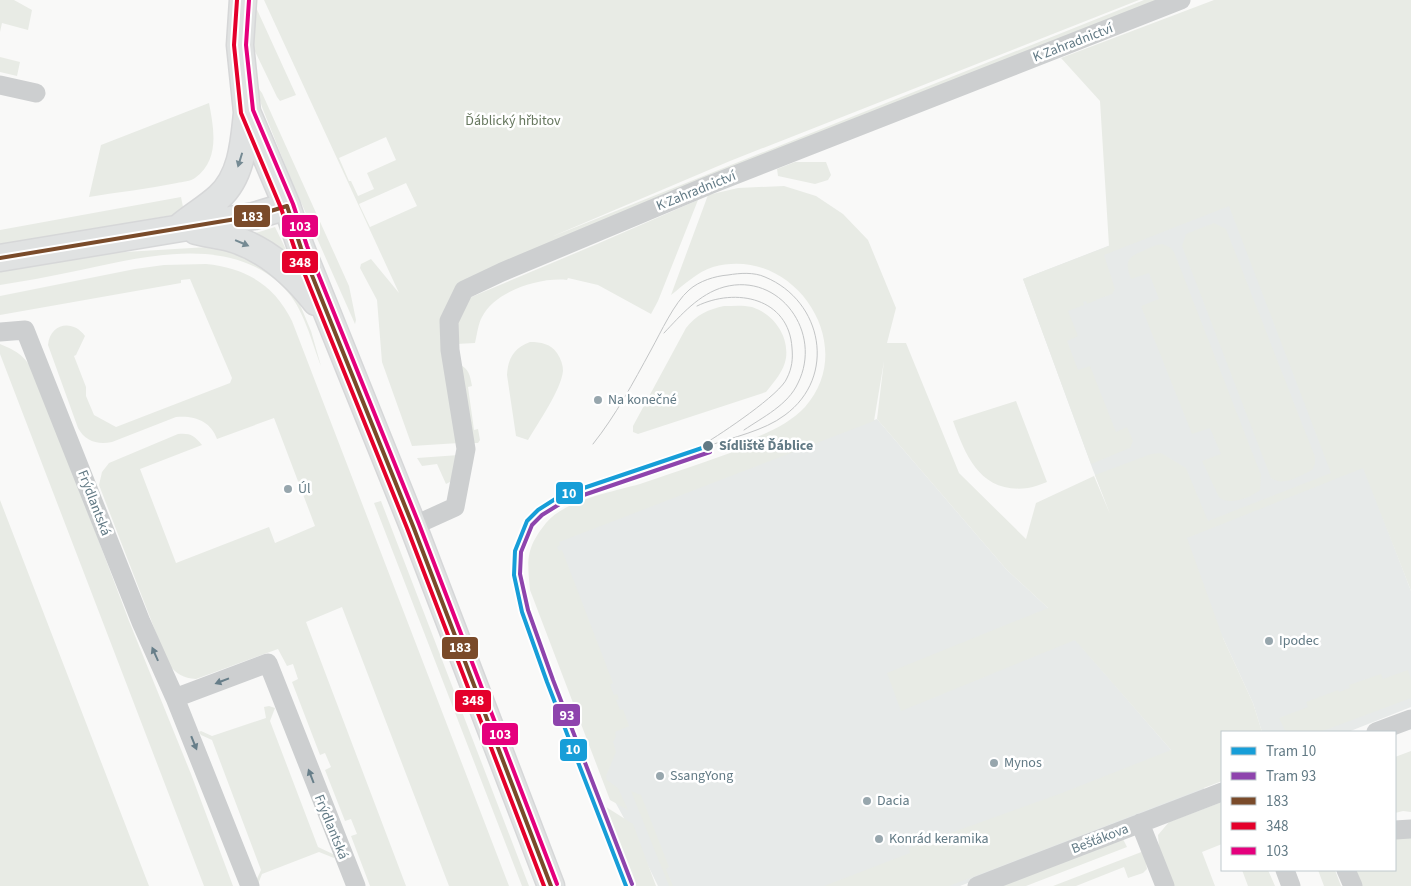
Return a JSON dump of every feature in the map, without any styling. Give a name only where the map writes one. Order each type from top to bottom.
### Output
[{"type":"main road","points":[[178,229],[220,197],[239,166],[247,112],[240,46],[243,0]]},
{"type":"main road","points":[[247,112],[287,206],[301,248],[414,526],[551,886]]},
{"type":"main road","points":[[0,258],[254,216],[287,206]]},
{"type":"main road","points":[[178,229],[231,239],[259,250],[280,265],[305,288],[330,320]]},
{"type":"street","name":"K Zahradnictví","points":[[414,526],[455,507],[466,449],[450,350],[449,320],[464,290],[502,272],[707,186],[1181,0]]},
{"type":"street","points":[[0,85],[36,93]]},
{"type":"street","name":"Frýdlantská","points":[[0,332],[25,330],[141,622],[175,698],[250,886]]},
{"type":"street","name":"Frýdlantská","points":[[175,698],[268,663],[356,886]]},
{"type":"street","points":[[1379,731],[1411,719]]},
{"type":"street","name":"Bešťákova","points":[[977,886],[1221,792]]},
{"type":"street","points":[[1140,823],[1165,886]]},
{"type":"street","points":[[1396,830],[1411,829]]},
{"type":"street","points":[[1285,871],[1291,886]]},
{"type":"street","points":[[1346,871],[1353,886]]},
{"type":"shaded area","points":[[1270,183],[1364,468],[1411,591],[1411,707],[1351,731],[1262,731],[1253,703],[1223,638],[1130,561],[1093,470],[1023,279]]},
{"type":"shaded area","points":[[877,419],[1006,569],[1048,608],[1204,788],[1205,793],[960,886],[658,886],[602,778],[541,541]]},
{"type":"green space","points":[[0,0],[14,0],[32,10],[28,30],[2,23],[0,32]]},
{"type":"green space","name":"Ďáblický hřbitov","points":[[264,0],[1139,0],[730,161],[551,237],[1144,0],[1159,0],[453,294],[459,443],[412,446],[382,362],[377,300],[360,268],[361,264],[371,259],[399,293]],"holes":[[[386,137],[396,160],[367,173],[374,189],[358,196],[339,158]],[[406,183],[417,206],[370,227],[359,204]]]},
{"type":"green space","points":[[1214,0],[1411,0],[1411,591],[1363,468],[1187,538],[1223,638],[1253,703],[1262,731],[1221,731],[1221,781],[949,886],[824,886],[910,853],[909,848],[1062,793],[1171,750],[1075,640],[901,711],[887,673],[1048,608],[1006,569],[877,419],[884,361],[874,421],[559,542],[560,545],[557,547],[559,551],[562,550],[613,683],[610,685],[614,695],[617,694],[619,699],[616,700],[620,710],[623,709],[629,726],[615,732],[616,736],[613,742],[616,752],[606,776],[607,780],[618,788],[628,810],[610,800],[530,590],[528,562],[531,547],[546,523],[565,508],[758,443],[757,437],[782,425],[805,407],[820,382],[825,355],[821,329],[810,305],[792,285],[769,270],[742,264],[713,267],[696,275],[671,295],[708,195],[738,188],[784,186],[816,196],[843,214],[868,240],[896,308],[887,343],[906,343],[959,473],[1026,539],[1036,503],[1094,476],[1110,514],[1095,475],[1151,454],[1161,453],[1186,468],[1208,521],[1331,473],[1229,206],[1104,255],[1115,289],[1112,294],[1087,304],[1086,301],[1083,302],[1084,305],[1068,311],[1078,336],[1067,341],[1078,370],[1090,366],[1116,432],[1127,427],[1133,441],[1130,448],[1091,464],[1023,279],[1109,246],[1100,101],[1061,58]]},
{"type":"green space","points":[[254,3],[296,95],[280,101],[251,43]]},
{"type":"green space","points":[[0,57],[20,62],[17,76],[0,72]]},
{"type":"green space","points":[[255,84],[262,93],[349,286],[356,320],[355,324],[292,182],[262,107]]},
{"type":"green space","points":[[209,103],[213,133],[212,153],[203,171],[195,178],[166,185],[89,197],[101,145]]},
{"type":"green space","points":[[795,162],[826,162],[831,175],[828,180],[815,184],[778,176],[777,169]]},
{"type":"green space","points":[[181,197],[184,212],[178,214],[0,246],[0,230]]},
{"type":"green space","points":[[698,200],[658,301],[651,314],[598,285],[568,278],[567,280],[544,281],[519,288],[497,300],[482,317],[475,343],[456,344],[455,321],[469,298]]},
{"type":"green space","points":[[1214,223],[1226,229],[1315,457],[1315,464],[1312,470],[1292,480],[1281,481],[1271,478],[1182,246],[1186,234]]},
{"type":"green space","points":[[275,227],[293,264],[242,235]]},
{"type":"green space","points":[[1162,244],[1171,248],[1174,252],[1261,475],[1260,490],[1240,500],[1228,501],[1219,497],[1202,461],[1221,454],[1210,428],[1192,434],[1141,306],[1159,299],[1149,273],[1131,279],[1129,273],[1128,261],[1130,258],[1137,253]]},
{"type":"green space","points":[[208,247],[230,249],[259,259],[296,295],[311,331],[321,366],[302,315],[291,296],[262,271],[237,260],[211,255],[182,254],[154,256],[0,285],[0,266],[75,255]]},
{"type":"green space","points":[[206,264],[233,269],[257,280],[276,297],[292,321],[509,886],[449,886],[342,607],[306,622],[406,886],[370,886],[351,836],[357,834],[351,819],[345,821],[325,770],[331,767],[325,753],[320,755],[292,682],[298,679],[293,664],[287,666],[278,649],[196,679],[180,675],[168,664],[99,485],[102,472],[109,463],[178,434],[192,435],[202,445],[140,469],[176,563],[269,527],[275,543],[315,526],[274,418],[217,439],[211,428],[206,424],[189,417],[176,417],[107,443],[88,439],[78,428],[48,345],[53,332],[63,326],[74,327],[85,336],[74,356],[86,387],[86,396],[94,415],[116,427],[230,383],[232,378],[190,279],[181,280],[181,283],[0,315],[0,296],[135,269],[164,265]]},
{"type":"green space","points":[[724,306],[752,307],[760,310],[773,320],[785,341],[786,358],[781,372],[766,392],[638,434],[633,432],[633,426],[686,328],[703,313]]},
{"type":"green space","points":[[530,342],[542,343],[552,347],[560,357],[563,371],[554,397],[528,440],[516,436],[507,375],[510,359],[513,354],[524,344]]},
{"type":"green space","points":[[0,344],[19,354],[31,367],[38,380],[129,621],[191,774],[233,886],[204,886],[0,354]]},
{"type":"green space","points":[[459,364],[467,370],[471,379],[472,386],[468,387],[474,430],[478,429],[480,440],[478,443],[473,443]]},
{"type":"green space","points":[[1016,401],[1047,482],[1028,488],[1012,488],[998,485],[987,479],[970,460],[953,421]]},
{"type":"green space","points":[[459,455],[452,481],[446,484],[437,464],[422,466],[417,458]]},
{"type":"green space","points":[[0,500],[149,886],[0,886]]},
{"type":"green space","points":[[381,501],[529,886],[522,886],[374,503]]},
{"type":"green space","points":[[1408,670],[1411,679],[1411,698],[1323,731],[1286,731],[1279,718],[1308,707],[1306,702],[1338,690],[1339,692],[1350,688],[1349,685],[1381,674],[1383,679]]},
{"type":"green space","points":[[264,707],[275,708],[270,721],[318,847],[335,855],[334,858],[319,852],[262,874],[258,884],[255,883],[261,870],[212,740],[201,735],[199,732],[201,731],[212,736],[266,718]]},
{"type":"green space","points":[[1411,751],[1411,812],[1396,813],[1396,757]]},
{"type":"green space","points":[[631,791],[641,795],[669,867],[666,869],[673,886],[669,886]]},
{"type":"green space","points":[[1221,802],[1221,844],[1202,852],[1215,886],[1174,886],[1159,847],[1158,835],[1169,822]]},
{"type":"green space","points":[[603,805],[633,824],[656,886],[634,886]]},
{"type":"green space","points":[[1396,837],[1411,838],[1411,886],[1360,886],[1354,871],[1396,871]]},
{"type":"green space","points":[[1123,839],[1127,847],[1026,886],[1002,886]]},
{"type":"green space","points":[[1144,851],[1147,869],[1143,873],[1128,878],[1124,867],[1076,886],[1053,886]]},
{"type":"green space","points":[[1242,871],[1268,871],[1275,886],[1248,886]]},
{"type":"green space","points":[[1318,871],[1335,871],[1341,886],[1324,886]]},
{"type":"tram line","points":[[593,444],[624,398],[673,310],[683,296],[693,287],[718,276],[742,273],[761,275],[785,288],[800,303],[811,321],[816,341],[817,361],[812,381],[801,399],[777,421],[708,446]]},
{"type":"tram line","points":[[664,333],[684,312],[699,300],[724,287],[744,285],[763,289],[779,298],[791,311],[800,327],[805,345],[804,364],[798,383],[794,391],[782,404],[744,430]]},
{"type":"tram line","points":[[680,455],[712,439],[774,394],[787,378],[792,360],[789,331],[781,318],[771,308],[758,301],[743,298],[712,300],[697,306]]},
{"type":"tram line","name":"10","points":[[626,886],[522,612],[514,575],[515,551],[527,521],[538,510],[560,496],[708,446]]},
{"type":"tram line","name":"93","points":[[632,884],[528,610],[520,574],[521,552],[532,525],[542,515],[563,502],[710,452]]},
{"type":"transit line","name":"348","points":[[237,0],[234,45],[241,113],[281,208],[295,250],[407,528],[544,886]]},
{"type":"transit line","name":"103","points":[[249,0],[246,45],[253,110],[293,204],[307,246],[419,524],[557,884]]},
{"type":"transit line","name":"183","points":[[0,258],[254,216],[287,206],[301,248],[413,526],[551,886]]},
{"type":"place","name":"Na konečné","points":[[598,400]]},
{"type":"place","name":"Sídliště Ďáblice","points":[[708,446]]},
{"type":"place","name":"Úl","points":[[288,489]]},
{"type":"place","name":"Ipodec","points":[[1269,641]]},
{"type":"place","name":"Mynos","points":[[994,763]]},
{"type":"place","name":"SsangYong","points":[[660,776]]},
{"type":"place","name":"Dacia","points":[[867,801]]},
{"type":"place","name":"Konrád keramika","points":[[879,839]]}]
